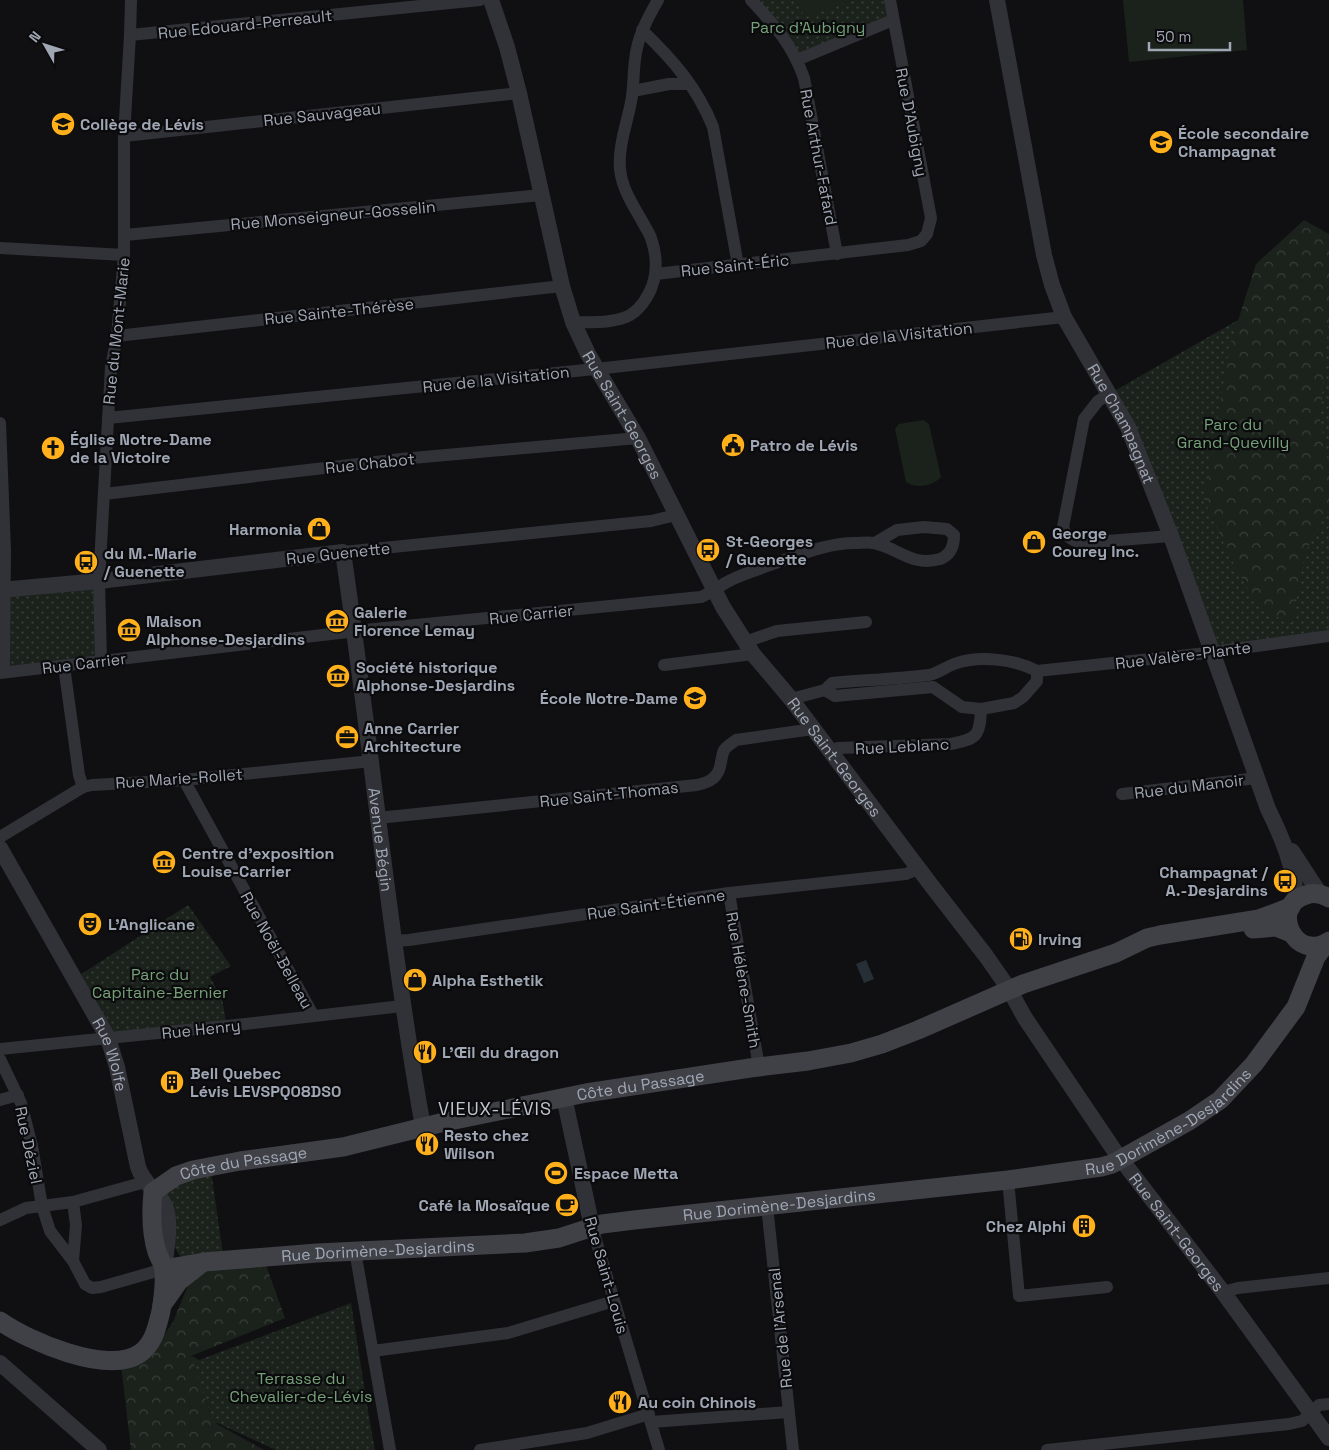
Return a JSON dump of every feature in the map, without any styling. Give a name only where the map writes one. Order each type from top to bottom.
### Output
[{"type":"main road","points":[[1116,953],[1160,935],[1258,919],[1294,903],[1304,895],[1312,893],[1324,896]]},
{"type":"main road","points":[[1294,903],[1288,916],[1288,925],[1291,933],[1297,940],[1304,944],[1319,946],[1328,942]]},
{"type":"main road","points":[[1116,953],[1238,930],[1276,927],[1291,933]]},
{"type":"main road","name":"Rue Dorimène-Desjardins","points":[[164,1269],[204,1262],[355,1251],[525,1243],[559,1238],[602,1224],[1008,1180],[1101,1167],[1121,1159],[1189,1121],[1220,1100],[1254,1064],[1296,1007],[1316,957],[1328,942]]},
{"type":"main road","name":"Côte du Passage","points":[[149,1187],[193,1170],[240,1161],[343,1147],[423,1127],[564,1097],[759,1066],[808,1061],[860,1051],[918,1030],[1009,990],[1116,953]]},
{"type":"main road","points":[[0,1321],[26,1336],[58,1350],[83,1356],[118,1360],[139,1354],[154,1337],[162,1305],[164,1269],[157,1252],[151,1222],[149,1187]]},
{"type":"main road","points":[[162,1305],[179,1281],[204,1262]]},
{"type":"street","name":"Rue du Mont-Marie","points":[[101,662],[99,581],[110,367],[117,336],[124,255],[124,136],[131,0]]},
{"type":"street","name":"Rue Edouard-Perreault","points":[[130,35],[480,0]]},
{"type":"street","name":"Rue Saint-Georges","points":[[491,0],[508,47],[562,286],[573,322],[638,438],[715,590],[749,648],[791,699],[918,869],[977,943],[1009,990],[1058,1069],[1121,1159],[1223,1292],[1329,1438]]},
{"type":"street","points":[[573,322],[609,322],[628,317],[640,307],[650,294],[656,274],[655,254],[651,237],[630,200],[623,183],[620,168],[621,152],[633,91],[635,60],[642,30],[658,0]]},
{"type":"street","name":"Rue Arthur-Fafard","points":[[751,0],[774,25],[787,42],[797,60],[807,92],[837,254]]},
{"type":"street","name":"Rue D'Aubigny","points":[[890,0],[930,218],[927,234],[921,241]]},
{"type":"street","name":"Rue Champagnat","points":[[997,0],[1044,255],[1052,285],[1064,317],[1128,427],[1171,536],[1268,808],[1283,840],[1294,880],[1294,903]]},
{"type":"street","points":[[797,60],[893,20]]},
{"type":"street","points":[[642,30],[668,55],[700,98],[713,126],[738,265]]},
{"type":"street","points":[[633,91],[669,84],[689,84]]},
{"type":"street","name":"Rue Sauvageau","points":[[124,136],[519,93]]},
{"type":"street","name":"Rue Monseigneur-Gosselin","points":[[125,235],[541,195]]},
{"type":"street","name":"Rue Saint-Éric","points":[[656,274],[837,254],[908,245],[921,241]]},
{"type":"street","points":[[0,248],[124,255]]},
{"type":"street","name":"Rue Sainte-Thérèse","points":[[117,336],[562,286]]},
{"type":"street","name":"Rue de la Visitation","points":[[108,418],[598,369],[1064,317]]},
{"type":"street","points":[[1109,394],[1098,401],[1084,419],[1064,527],[1065,533],[1074,541],[1082,543],[1171,536]]},
{"type":"street","points":[[0,430],[2,673]]},
{"type":"street","name":"Rue Chabot","points":[[104,494],[401,459],[638,438]]},
{"type":"street","name":"Rue Guenette","points":[[2,590],[99,581],[343,552],[652,521],[676,514]]},
{"type":"street","name":"Rue Carrier","points":[[2,673],[355,632],[701,597],[731,580],[832,544],[875,544],[911,559],[934,561],[948,555],[954,546],[954,535],[947,528],[924,527],[897,530],[875,544]]},
{"type":"street","name":"Avenue Bégin","points":[[343,552],[372,761],[402,1006],[423,1127]]},
{"type":"street","points":[[664,665],[749,648],[777,631],[866,622]]},
{"type":"street","name":"Rue Valère-Plante","points":[[791,699],[825,690],[835,696],[932,680],[956,663],[995,659],[1027,666],[1037,671],[1212,653],[1329,636]]},
{"type":"street","points":[[64,666],[79,775],[83,787]]},
{"type":"street","points":[[932,680],[962,707],[981,709],[1014,703],[1023,697],[1037,681],[1037,671]]},
{"type":"street","name":"Rue Leblanc","points":[[829,751],[838,748],[951,744],[969,741],[980,728],[981,709]]},
{"type":"street","name":"Rue Saint-Thomas","points":[[378,818],[697,785],[710,782],[717,776],[723,752],[727,746],[736,740],[813,729]]},
{"type":"street","name":"Rue Marie-Rollet","points":[[0,837],[83,787],[92,784],[184,780],[372,761]]},
{"type":"street","name":"Rue du Manoir","points":[[1122,794],[1257,778]]},
{"type":"street","name":"Rue Noël-Belleau","points":[[184,780],[313,1016]]},
{"type":"street","name":"Rue Champagnat","points":[[1283,840],[1324,896]]},
{"type":"street","name":"Rue Wolfe","points":[[0,848],[108,1038],[117,1067],[138,1167],[149,1187]]},
{"type":"street","name":"Rue Saint-Étienne","points":[[393,941],[729,893],[906,874],[918,869]]},
{"type":"street","name":"Rue Hélène-Smith","points":[[729,893],[759,1066]]},
{"type":"street","name":"Rue Henry","points":[[0,1049],[402,1006]]},
{"type":"street","name":"Rue Déziel","points":[[0,1059],[21,1103],[32,1146],[42,1206],[50,1231],[73,1261],[85,1284],[92,1288],[101,1287],[164,1269]]},
{"type":"street","points":[[0,1100],[18,1095]]},
{"type":"street","name":"Rue Saint-Louis","points":[[564,1097],[592,1227],[659,1450]]},
{"type":"street","points":[[1008,1180],[1018,1296],[1107,1287]]},
{"type":"street","name":"Côte du Passage","points":[[1,1219],[26,1208],[72,1202],[149,1187]]},
{"type":"street","points":[[72,1202],[76,1225],[73,1261]]},
{"type":"street","name":"Rue de l'Arsenal","points":[[767,1206],[793,1450]]},
{"type":"street","points":[[355,1251],[390,1450]]},
{"type":"street","points":[[1223,1292],[1238,1288],[1329,1278]]},
{"type":"street","points":[[372,1351],[508,1333],[614,1301]]},
{"type":"street","points":[[0,1363],[99,1450]]},
{"type":"street","points":[[1047,1450],[1289,1424],[1302,1421],[1319,1405],[1329,1404]]},
{"type":"street","points":[[480,1450],[587,1433],[650,1418],[789,1412]]},
{"type":"green space","name":"Parc d'Aubigny","points":[[751,0],[889,0],[893,20],[797,60]]},
{"type":"green space","points":[[798,0],[852,0],[804,17]]},
{"type":"green space","points":[[1123,0],[1243,0],[1247,50],[1129,62]]},
{"type":"green space","points":[[1304,220],[1329,234],[1329,317],[1320,420],[1329,466],[1329,508],[1305,553],[1292,625],[1257,606],[1229,555],[1204,499],[1229,349],[1256,264]]},
{"type":"green space","name":"Parc du Grand-Quevilly","points":[[1329,284],[1329,636],[1212,653],[1109,394],[1273,300]]},
{"type":"green space","points":[[923,420],[929,424],[941,477],[934,483],[920,486],[906,482],[895,429],[899,424]]},
{"type":"green space","points":[[99,581],[101,661],[4,672],[4,590]]},
{"type":"green space","name":"Parc du Capitaine-Bernier","points":[[188,905],[231,966],[210,977],[222,999],[227,1026],[109,1038],[80,975]]},
{"type":"green space","points":[[211,1171],[223,1254],[183,1257],[179,1255],[174,1245],[165,1195],[170,1183]]},
{"type":"green space","points":[[266,1265],[285,1318],[191,1356],[213,1422],[264,1450],[131,1450],[121,1365],[152,1353],[173,1322],[189,1283],[201,1271]]},
{"type":"green space","name":"Terrasse du Chevalier-de-Lévis","points":[[351,1303],[375,1450],[276,1450],[217,1423],[212,1426],[206,1416],[210,1412],[194,1370],[186,1361],[192,1356],[199,1360]]},
{"type":"shaded area","points":[[866,960],[874,979],[864,983],[856,964]]},
{"type":"place","name":"Collège de Lévis","points":[[63,124]]},
{"type":"place","name":"École secondaire Champagnat","points":[[1161,142]]},
{"type":"place","name":"Patro de Lévis","points":[[733,445]]},
{"type":"place","name":"Église Notre-Dame de la Victoire","points":[[53,448]]},
{"type":"place","name":"Harmonia","points":[[319,529]]},
{"type":"place","name":"George Courey Inc.","points":[[1034,542]]},
{"type":"place","name":"St-Georges / Guenette","points":[[708,550]]},
{"type":"place","name":"du M.-Marie / Guenette","points":[[86,562]]},
{"type":"place","name":"Galerie Florence Lemay","points":[[337,621]]},
{"type":"place","name":"Maison Alphonse-Desjardins","points":[[129,630]]},
{"type":"place","name":"Société historique Alphonse-Desjardins","points":[[338,676]]},
{"type":"place","name":"École Notre-Dame","points":[[695,698]]},
{"type":"place","name":"Anne Carrier Architecture","points":[[347,737]]},
{"type":"place","name":"Centre d'exposition Louise-Carrier","points":[[164,862]]},
{"type":"place","name":"Champagnat / A.-Desjardins","points":[[1285,881]]},
{"type":"place","name":"L'Anglicane","points":[[90,924]]},
{"type":"place","name":"Irving","points":[[1021,939]]},
{"type":"place","name":"Alpha Esthetik","points":[[415,980]]},
{"type":"place","name":"L'Œil du dragon","points":[[425,1052]]},
{"type":"place","name":"Bell Quebec Lévis LEVSPQ08DS0","points":[[172,1082]]},
{"type":"place","name":"Resto chez Wilson","points":[[427,1144]]},
{"type":"place","name":"Espace Metta","points":[[556,1173]]},
{"type":"place","name":"Café la Mosaïque","points":[[567,1205]]},
{"type":"place","name":"Chez Alphi","points":[[1084,1226]]},
{"type":"place","name":"Au coin Chinois","points":[[620,1402]]},
{"type":"district","name":"VIEUX-LÉVIS","points":[[495,1109]]}]
